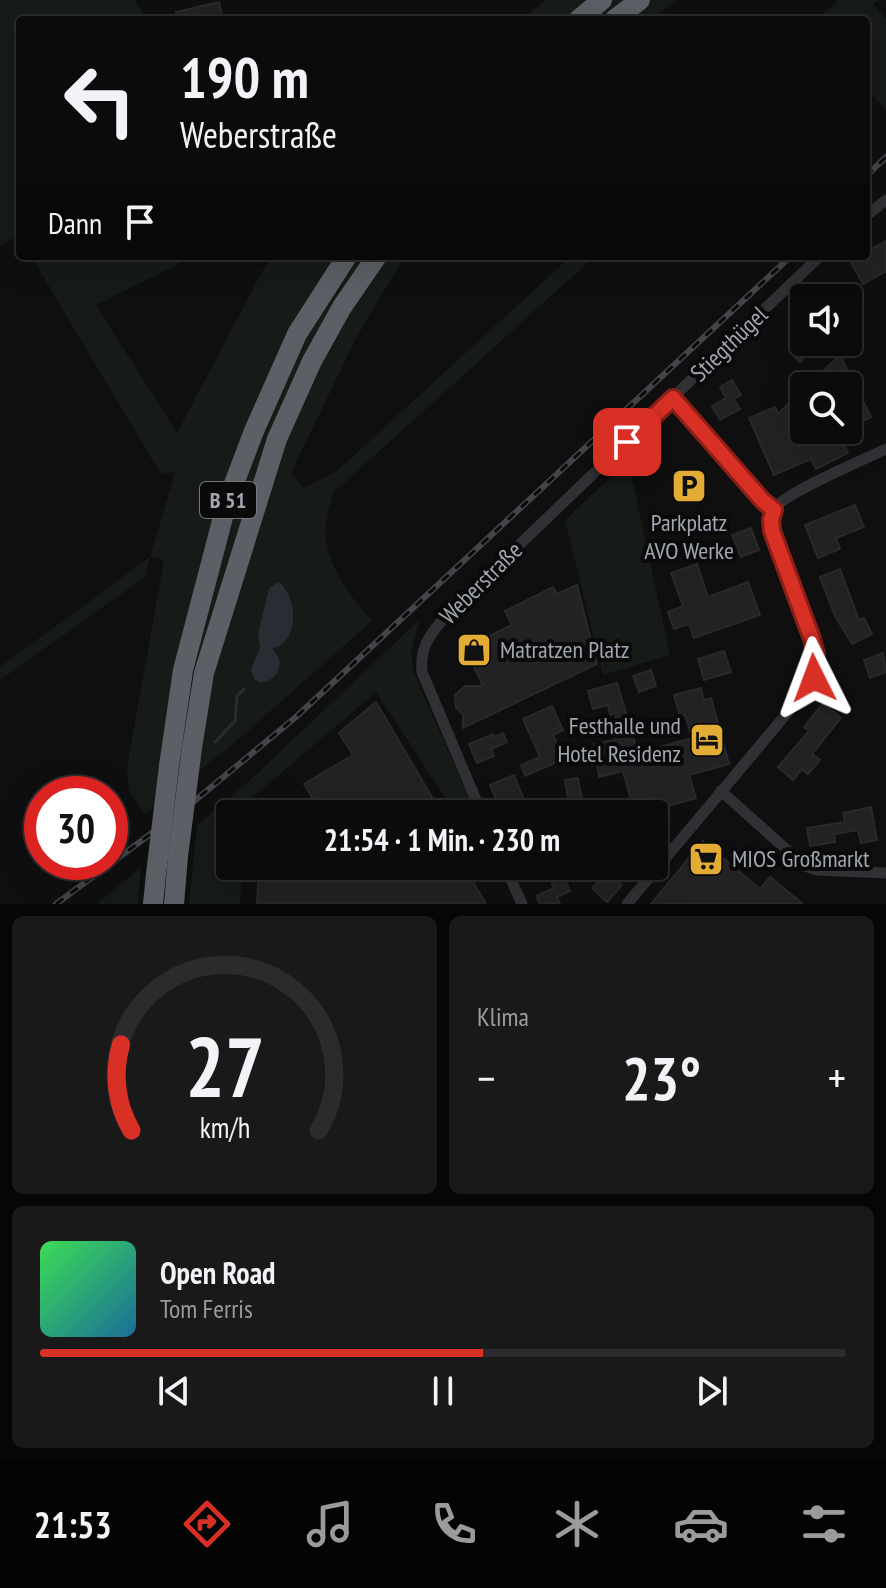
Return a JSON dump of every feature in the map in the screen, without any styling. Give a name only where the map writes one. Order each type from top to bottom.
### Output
[{"type":"highway","points":[[583,16],[602,0]]},
{"type":"highway","points":[[619,16],[640,0]]},
{"type":"highway","name":"B 51","points":[[153,904],[183,670],[227,502],[297,334],[344,260]]},
{"type":"highway","name":"B 51","points":[[174,904],[204,673],[277,439],[312,361],[342,307],[374,260]]},
{"type":"street","points":[[870,213],[886,200]]},
{"type":"street","name":"Stiegthügel","points":[[673,398],[816,260]]},
{"type":"street","points":[[673,398],[774,510]]},
{"type":"street","name":"Weberstraße","points":[[476,800],[422,672],[420,655],[427,639],[466,596],[673,398]]},
{"type":"street","points":[[627,904],[809,687],[816,667],[812,639],[772,531],[774,510],[792,495],[886,449]]},
{"type":"street","points":[[721,791],[805,866],[817,870],[886,873]]},
{"type":"street","points":[[511,880],[522,904]]},
{"type":"shaded area","points":[[0,0],[135,0],[145,16],[16,16],[16,236],[0,246]]},
{"type":"shaded area","points":[[546,0],[677,0],[656,16],[526,16]]},
{"type":"shaded area","points":[[838,0],[879,0],[873,4],[886,19],[886,110],[870,92],[870,16],[821,16]]},
{"type":"shaded area","points":[[33,260],[186,260],[96,305],[177,433],[270,260],[403,260],[355,340],[291,473],[303,488],[337,471],[567,260],[591,260],[333,493],[326,525],[328,552],[339,577],[372,621],[240,738],[145,814],[129,792],[127,767],[164,560],[150,557],[175,472],[160,473]]},
{"type":"shaded area","points":[[628,460],[670,655],[603,675],[565,521]]},
{"type":"shaded area","points":[[150,557],[145,577],[0,680],[0,667]]},
{"type":"shaded area","points":[[279,582],[290,598],[292,628],[288,637],[272,649],[280,665],[276,675],[261,683],[254,679],[251,669],[260,647],[258,634],[269,588]]},
{"type":"shaded area","points":[[420,619],[411,652],[413,671],[470,800],[447,800],[376,692],[250,800],[227,800]]},
{"type":"shaded area","points":[[216,809],[216,880],[241,880],[240,904],[189,904],[197,825]]},
{"type":"shaded area","points":[[141,867],[138,904],[97,904],[128,880]]},
{"type":"building","points":[[219,2],[222,16],[177,16],[176,12]]},
{"type":"building","points":[[886,241],[886,271],[863,284],[850,261],[870,260],[870,250]]},
{"type":"building","points":[[840,356],[848,372],[822,372]]},
{"type":"building","points":[[732,380],[741,395],[734,399],[740,409],[720,420],[712,406],[726,398],[720,387]]},
{"type":"building","points":[[862,399],[871,417],[862,421]]},
{"type":"building","points":[[790,402],[790,444],[844,444],[848,453],[816,469],[811,459],[774,475],[749,418],[775,407],[778,414]]},
{"type":"building","points":[[855,505],[864,527],[836,538],[840,549],[818,558],[805,525]]},
{"type":"building","points":[[751,528],[759,550],[741,557],[732,535]]},
{"type":"building","points":[[697,564],[708,597],[748,582],[760,615],[694,638],[689,624],[674,629],[668,612],[683,606],[671,573]]},
{"type":"building","points":[[840,569],[859,620],[864,618],[872,634],[852,644],[835,616],[820,577]]},
{"type":"building","points":[[577,585],[597,664],[463,728],[463,714],[456,708],[455,695],[465,686],[483,686],[465,648],[512,625],[505,611],[553,587],[557,594]]},
{"type":"building","points":[[724,651],[731,672],[704,680],[698,659]]},
{"type":"building","points":[[883,653],[886,672],[870,678],[864,660]]},
{"type":"building","points":[[651,670],[656,686],[639,692],[633,676]]},
{"type":"building","points":[[617,683],[638,753],[692,738],[685,715],[680,716],[674,695],[701,688],[704,700],[711,698],[729,764],[689,775],[696,798],[668,806],[668,800],[631,800],[623,771],[599,777],[594,744],[615,740],[616,713],[610,715],[608,705],[593,709],[588,691]]},
{"type":"building","points":[[376,702],[434,800],[314,800],[304,784],[353,755],[339,733]]},
{"type":"building","points":[[823,703],[841,718],[812,754],[820,760],[808,774],[802,769],[793,780],[778,767],[809,731],[804,727]]},
{"type":"building","points":[[552,706],[563,730],[553,735],[564,759],[525,776],[521,765],[540,757],[523,719]]},
{"type":"building","points":[[503,733],[507,742],[491,749],[494,756],[477,763],[469,744]]},
{"type":"building","points":[[514,775],[524,800],[496,800],[490,785]]},
{"type":"building","points":[[578,778],[582,800],[569,800],[565,780]]},
{"type":"building","points":[[871,807],[877,840],[861,843],[858,830],[834,834],[835,842],[810,846],[807,828],[845,822],[843,813]]},
{"type":"building","name":"MIOS Großmarkt","points":[[703,841],[760,889],[770,877],[803,904],[651,904]]},
{"type":"building","points":[[258,880],[472,880],[486,904],[257,904]]},
{"type":"building","points":[[550,880],[565,880],[570,891],[557,897],[560,904],[540,904],[536,896],[554,888]]},
{"type":"building","points":[[600,880],[616,880],[622,885],[607,902],[592,888]]},
{"type":"waterway","points":[[215,742],[235,721],[237,696],[244,689]]},
{"type":"railway","points":[[870,172],[886,157]]},
{"type":"railway","points":[[56,904],[187,807],[296,717],[787,260]]},
{"type":"place","name":"Parkplatz AVO Werke","points":[[689,486]]},
{"type":"place","name":"Matratzen Platz","points":[[474,650]]},
{"type":"place","name":"Festhalle und Hotel Residenz","points":[[707,740]]},
{"type":"place","name":"MIOS Großmarkt","points":[[706,859]]},
{"type":"route","points":[[627,442],[673,398],[774,510],[772,531],[816,654],[814,678]]}]
